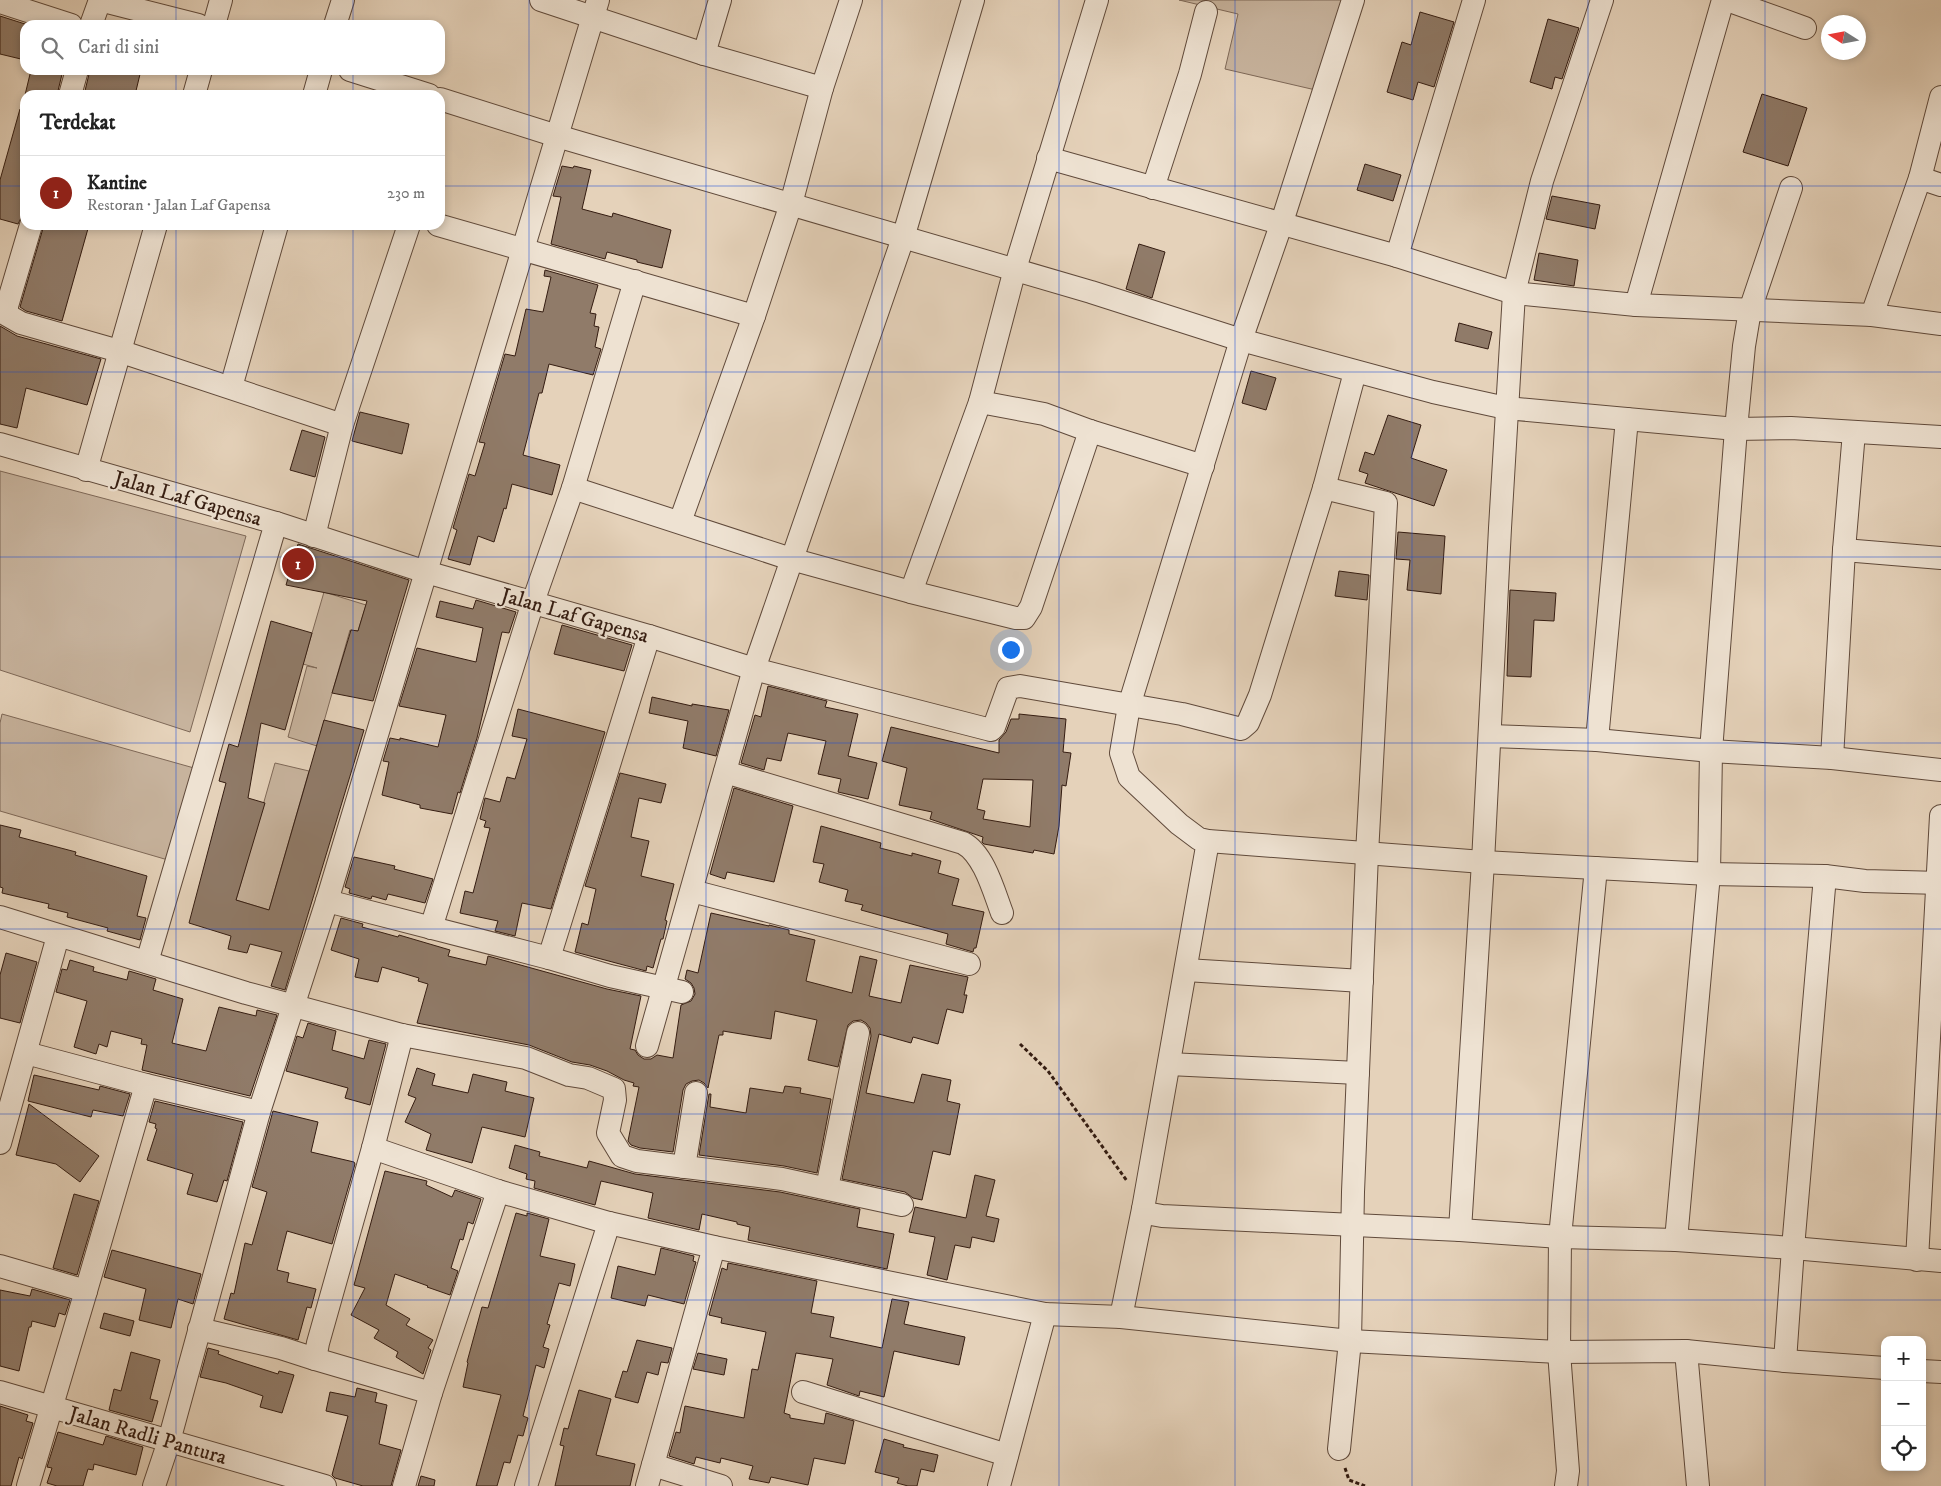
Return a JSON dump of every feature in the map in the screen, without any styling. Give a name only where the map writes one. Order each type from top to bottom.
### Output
[{"type":"street","points":[[93,20],[100,0],[178,20]]},
{"type":"street","points":[[215,20],[221,0]]},
{"type":"street","points":[[337,20],[343,0]]},
{"type":"street","points":[[541,0],[595,9],[704,54],[822,88]]},
{"type":"street","points":[[704,54],[720,0]]},
{"type":"street","points":[[680,522],[754,316],[791,204],[822,88],[851,0]]},
{"type":"street","points":[[647,1046],[672,989],[692,891],[754,669],[903,238],[973,0]]},
{"type":"street","points":[[911,592],[980,402],[1015,269],[1097,0]]},
{"type":"street","points":[[1353,0],[1281,225],[1241,340],[1129,706],[1120,753],[1129,777],[1179,824],[1199,839],[1208,841],[1484,862],[1708,874],[1825,876],[1865,881],[1939,882]]},
{"type":"street","points":[[1397,256],[1474,0]]},
{"type":"street","points":[[1460,1230],[1484,862],[1506,408],[1514,293],[1542,181],[1602,0]]},
{"type":"street","points":[[1636,305],[1725,0],[1805,28]]},
{"type":"street","points":[[0,2],[56,20]]},
{"type":"street","points":[[154,1486],[200,1329],[259,1112],[327,901],[595,9]]},
{"type":"street","points":[[1153,188],[1182,102],[1206,12]]},
{"type":"street","points":[[71,90],[76,75]]},
{"type":"street","points":[[195,90],[200,75]]},
{"type":"street","points":[[315,90],[320,75]]},
{"type":"street","points":[[366,75],[413,90]]},
{"type":"street","points":[[1872,315],[1920,178],[1941,96]]},
{"type":"street","points":[[445,101],[557,136],[1015,269],[1241,340],[1433,392],[1506,408],[1736,429],[1791,428],[1941,437]]},
{"type":"street","points":[[1048,158],[1281,225],[1397,256],[1514,293],[1636,305],[1872,315],[1941,324]]},
{"type":"street","points":[[1920,178],[1941,185]]},
{"type":"street","points":[[1676,1240],[1708,874],[1711,751],[1744,346],[1750,310],[1791,188]]},
{"type":"street","points":[[445,227],[754,316]]},
{"type":"street","points":[[30,230],[8,306],[8,315],[21,323],[119,351],[342,425]]},
{"type":"street","points":[[86,470],[155,230]]},
{"type":"street","points":[[232,387],[277,230]]},
{"type":"street","points":[[314,536],[342,425],[407,230]]},
{"type":"street","points":[[431,928],[533,602],[573,488],[635,281]]},
{"type":"street","points":[[1129,706],[1182,714],[1241,729],[1248,724],[1260,695],[1324,488],[1355,372]]},
{"type":"street","points":[[980,402],[1044,414],[1090,431],[1203,466]]},
{"type":"street","points":[[1596,740],[1627,419]]},
{"type":"street","points":[[573,488],[791,559],[911,592],[1016,618],[1024,618],[1031,607],[1090,431]]},
{"type":"street","points":[[1832,758],[1844,550],[1854,432]]},
{"type":"street","name":"Jalan Laf Gapensa","points":[[0,444],[276,523],[426,572],[649,636],[754,669],[991,730],[994,727],[1005,692],[1012,686],[1129,706]]},
{"type":"street","points":[[1324,488],[1386,503],[1367,854],[1352,1226],[1350,1341],[1339,1450]]},
{"type":"street","points":[[147,962],[276,523]]},
{"type":"street","points":[[1844,550],[1941,558]]},
{"type":"street","points":[[549,958],[649,636]]},
{"type":"street","points":[[1490,736],[1596,740],[1711,751],[1832,758],[1941,770]]},
{"type":"street","points":[[725,772],[963,843],[971,849],[983,867],[1002,913]]},
{"type":"street","points":[[1917,1260],[1939,882],[1941,816]]},
{"type":"street","points":[[1121,1317],[1143,1210],[1208,841]]},
{"type":"street","points":[[1566,1486],[1568,1470],[1559,1352],[1560,1237],[1596,868]]},
{"type":"street","points":[[1785,1361],[1825,876]]},
{"type":"street","points":[[692,891],[969,964]]},
{"type":"street","points":[[327,901],[549,958],[610,976],[672,989]]},
{"type":"street","points":[[0,917],[246,993],[402,1035],[526,1058],[569,1075],[603,1083],[614,1089],[615,1100],[608,1133],[622,1156],[637,1161],[782,1179],[902,1205]]},
{"type":"street","points":[[0,1144],[58,936]]},
{"type":"street","points":[[1186,970],[1362,981]]},
{"type":"street","points":[[827,1188],[858,1033]]},
{"type":"street","points":[[315,1359],[318,1342],[373,1148],[402,1035]]},
{"type":"street","points":[[26,1053],[146,1086],[259,1112]]},
{"type":"street","points":[[1168,1064],[1358,1073]]},
{"type":"street","points":[[28,1486],[53,1407],[146,1086]]},
{"type":"street","points":[[684,1167],[696,1093]]},
{"type":"street","points":[[373,1148],[498,1191],[609,1224],[1046,1314],[1121,1317],[1350,1341],[1559,1352],[1686,1351],[1785,1361],[1881,1368]]},
{"type":"street","points":[[404,1486],[431,1394],[498,1191]]},
{"type":"street","points":[[1143,1210],[1162,1216],[1460,1230],[1560,1237],[1676,1240],[1941,1261]]},
{"type":"street","points":[[526,1486],[609,1224]]},
{"type":"street","points":[[714,1247],[650,1476],[720,1486]]},
{"type":"street","points":[[0,1266],[86,1291]]},
{"type":"street","points":[[999,1486],[1046,1314]]},
{"type":"street","points":[[200,1329],[281,1348],[431,1394]]},
{"type":"street","points":[[1686,1351],[1698,1486]]},
{"type":"street","points":[[1926,1371],[1941,1372]]},
{"type":"street","name":"Jalan Radli Pantura","points":[[0,1392],[325,1486]]},
{"type":"street","points":[[803,1392],[1007,1455]]},
{"type":"path","points":[[1020,1044],[1048,1071],[1130,1185],[1143,1210]]},
{"type":"path","points":[[1339,1450],[1349,1480],[1365,1486]]},
{"type":"shaded area","points":[[1179,0],[1355,0],[1320,91],[1225,69],[1238,14]]},
{"type":"shaded area","points":[[0,471],[246,536],[190,732],[0,670]]},
{"type":"shaded area","points":[[324,592],[366,605],[358,631],[350,630],[317,746],[288,737],[307,666],[317,668],[303,664]]},
{"type":"shaded area","points":[[2,714],[194,768],[168,860],[0,811],[0,723]]},
{"type":"shaded area","points":[[275,763],[309,771],[269,910],[236,900]]},
{"type":"building","points":[[1420,12],[1454,22],[1434,87],[1418,82],[1413,100],[1387,92],[1402,42],[1411,45]]},
{"type":"building","points":[[0,16],[20,22],[20,59],[0,54]]},
{"type":"building","points":[[1548,19],[1579,28],[1562,79],[1555,77],[1552,89],[1530,82]]},
{"type":"building","points":[[30,75],[62,75],[58,90],[26,90]]},
{"type":"building","points":[[89,75],[140,75],[136,90],[85,90]]},
{"type":"building","points":[[1762,94],[1807,108],[1788,166],[1743,152]]},
{"type":"building","points":[[20,109],[20,220],[18,224],[0,219],[0,180]]},
{"type":"building","points":[[1365,164],[1401,175],[1393,201],[1357,190]]},
{"type":"building","points":[[562,166],[573,168],[574,166],[591,170],[582,209],[612,217],[613,213],[671,230],[662,268],[607,252],[605,259],[551,244],[561,197],[553,196]]},
{"type":"building","points":[[1552,196],[1600,205],[1595,229],[1546,219]]},
{"type":"building","points":[[43,230],[88,230],[62,321],[26,311],[20,307]]},
{"type":"building","points":[[1139,244],[1165,252],[1152,298],[1126,289]]},
{"type":"building","points":[[1539,253],[1578,260],[1574,286],[1534,280]]},
{"type":"building","points":[[545,270],[598,285],[590,313],[596,314],[594,326],[599,327],[595,347],[601,349],[593,375],[549,364],[542,393],[539,393],[523,455],[560,465],[552,495],[512,484],[506,509],[504,508],[494,542],[478,536],[470,565],[448,559],[457,530],[453,528],[469,474],[475,476],[485,443],[479,442],[505,354],[515,356],[526,309],[543,312],[551,277],[544,276]]},
{"type":"building","points":[[1459,323],[1492,332],[1488,349],[1455,341]]},
{"type":"building","points":[[0,326],[17,336],[101,359],[87,405],[26,388],[17,428],[0,424]]},
{"type":"building","points":[[1251,371],[1276,378],[1266,410],[1242,403]]},
{"type":"building","points":[[360,412],[409,424],[402,454],[352,441]]},
{"type":"building","points":[[1388,415],[1421,425],[1411,458],[1447,470],[1434,506],[1365,483],[1368,474],[1359,471],[1365,452],[1374,455]]},
{"type":"building","points":[[302,430],[325,437],[315,477],[290,470]]},
{"type":"building","points":[[1398,532],[1445,536],[1441,594],[1407,590],[1410,560],[1396,559]]},
{"type":"building","points":[[298,544],[409,580],[373,701],[332,693],[351,630],[358,631],[367,601],[286,585]]},
{"type":"building","points":[[1339,571],[1369,575],[1367,600],[1335,596]]},
{"type":"building","points":[[1510,590],[1556,593],[1554,621],[1534,620],[1531,677],[1507,676]]},
{"type":"building","points":[[476,600],[516,612],[509,633],[502,632],[477,738],[452,814],[420,808],[420,805],[382,795],[389,762],[383,761],[390,738],[400,740],[400,738],[438,747],[446,715],[399,706],[417,648],[476,662],[483,628],[436,617],[440,601],[473,609]]},
{"type":"building","points":[[271,621],[312,633],[285,730],[261,723],[248,798],[265,803],[236,900],[269,910],[324,720],[364,730],[285,990],[271,986],[282,952],[250,944],[247,953],[228,949],[231,936],[189,923],[226,783],[219,781],[229,744],[238,747]]},
{"type":"building","points":[[562,625],[632,645],[624,671],[554,654]]},
{"type":"building","points":[[768,686],[827,701],[825,707],[858,714],[848,756],[877,763],[868,799],[838,792],[841,779],[818,774],[826,741],[788,733],[781,761],[767,758],[764,770],[741,763],[755,715],[761,717]]},
{"type":"building","points":[[652,697],[692,706],[692,704],[729,710],[716,756],[683,748],[688,721],[649,713]]},
{"type":"building","points":[[518,709],[605,732],[551,909],[522,903],[515,936],[495,931],[498,921],[460,913],[465,891],[473,893],[490,828],[484,827],[486,821],[480,819],[485,798],[500,802],[507,777],[515,779],[527,739],[512,736]]},
{"type":"building","points":[[1019,714],[1066,719],[1063,752],[1071,753],[1066,786],[1062,785],[1059,826],[1054,854],[1034,850],[1033,853],[984,844],[982,842],[983,837],[930,819],[932,812],[899,805],[907,768],[882,761],[891,727],[999,753],[999,740],[1006,732],[1011,719],[1019,719]],"holes":[[[983,779],[1033,780],[1030,827],[983,819],[985,811],[977,809]]]},
{"type":"building","points":[[620,773],[666,784],[661,803],[639,798],[631,837],[649,841],[641,876],[674,884],[665,920],[667,921],[663,939],[661,939],[653,968],[647,966],[646,971],[575,952],[582,923],[588,925],[596,889],[585,886]]},
{"type":"building","points":[[734,788],[793,806],[774,882],[727,872],[725,879],[710,874]]},
{"type":"building","points":[[0,825],[21,830],[19,837],[76,852],[75,855],[147,876],[137,916],[146,918],[140,940],[107,931],[108,928],[67,917],[68,913],[48,908],[49,904],[2,893],[3,888],[0,887]]},
{"type":"building","points":[[821,826],[881,843],[880,848],[912,856],[912,853],[941,861],[938,873],[959,879],[952,905],[984,912],[976,948],[974,948],[973,952],[946,944],[948,934],[861,910],[863,905],[845,901],[848,890],[819,882],[824,864],[813,862]]},
{"type":"building","points":[[354,857],[395,866],[394,869],[433,879],[425,903],[388,894],[386,900],[372,896],[371,899],[349,893],[350,889],[345,887]]},
{"type":"building","points":[[711,913],[789,930],[789,934],[815,940],[806,981],[852,993],[860,956],[877,960],[869,996],[901,1003],[910,965],[968,977],[963,1013],[947,1009],[938,1044],[913,1037],[911,1043],[879,1034],[866,1093],[914,1103],[922,1074],[951,1080],[947,1101],[960,1104],[950,1155],[933,1151],[922,1200],[913,1198],[905,1192],[842,1179],[871,1036],[870,1028],[861,1020],[853,1021],[848,1025],[838,1067],[808,1060],[817,1020],[775,1011],[771,1039],[723,1031],[723,1035],[719,1035],[708,1088],[699,1080],[686,1084],[683,1090],[673,1152],[640,1148],[631,1145],[628,1141],[639,1087],[633,1086],[634,1083],[607,1071],[590,1065],[572,1062],[529,1045],[417,1023],[428,984],[418,981],[419,978],[382,967],[378,982],[355,977],[359,959],[331,950],[341,918],[363,924],[362,927],[398,937],[399,935],[450,950],[448,956],[486,965],[488,956],[607,989],[641,996],[630,1049],[635,1050],[644,1059],[651,1059],[657,1055],[673,1058],[681,1005],[691,1001],[695,994],[691,983],[685,979],[687,970],[698,973]]},
{"type":"building","points":[[6,953],[37,962],[20,1023],[0,1018],[0,975]]},
{"type":"building","points":[[70,960],[94,967],[93,971],[127,980],[129,971],[156,979],[153,990],[183,999],[172,1043],[206,1051],[219,1007],[256,1016],[257,1010],[277,1015],[250,1096],[142,1070],[147,1045],[141,1044],[142,1039],[111,1031],[107,1047],[99,1044],[96,1054],[74,1047],[87,1001],[56,992],[62,969],[67,970]]},
{"type":"building","points":[[308,1023],[336,1031],[332,1050],[364,1059],[369,1040],[386,1044],[370,1105],[345,1098],[348,1088],[286,1071],[297,1036],[303,1038]]},
{"type":"building","points":[[417,1068],[435,1074],[432,1085],[468,1093],[473,1074],[507,1082],[505,1091],[534,1098],[525,1137],[482,1127],[472,1163],[426,1150],[431,1134],[405,1122],[416,1098],[408,1095]]},
{"type":"building","points":[[34,1075],[99,1090],[100,1086],[130,1094],[123,1116],[93,1110],[91,1117],[28,1101]]},
{"type":"building","points":[[785,1086],[801,1088],[800,1093],[831,1099],[817,1173],[784,1166],[699,1155],[709,1094],[711,1094],[710,1107],[746,1113],[750,1088],[783,1093]]},
{"type":"building","points":[[155,1101],[243,1122],[227,1181],[224,1180],[217,1202],[187,1194],[193,1174],[147,1160],[157,1129],[155,1128],[156,1124],[149,1122]]},
{"type":"building","points":[[29,1104],[99,1156],[80,1182],[56,1164],[16,1155]]},
{"type":"building","points":[[273,1111],[318,1122],[311,1152],[354,1162],[355,1164],[332,1244],[287,1231],[277,1270],[289,1273],[287,1282],[316,1289],[311,1308],[307,1307],[298,1340],[224,1319],[231,1293],[234,1294],[245,1243],[252,1245],[267,1192],[252,1187]]},
{"type":"building","points":[[515,1145],[540,1152],[539,1156],[587,1168],[589,1161],[635,1174],[780,1192],[860,1209],[857,1227],[894,1234],[887,1269],[748,1240],[750,1227],[702,1214],[699,1230],[648,1218],[653,1193],[601,1181],[595,1205],[534,1188],[535,1181],[526,1179],[527,1174],[509,1168]]},
{"type":"building","points":[[385,1171],[427,1181],[426,1185],[452,1197],[455,1190],[481,1199],[473,1224],[468,1222],[463,1240],[460,1239],[451,1268],[458,1271],[450,1295],[395,1274],[386,1305],[410,1319],[406,1325],[433,1340],[428,1348],[431,1350],[423,1374],[396,1357],[398,1352],[374,1338],[379,1330],[351,1315],[365,1288],[354,1285]]},
{"type":"building","points":[[975,1175],[995,1180],[986,1216],[999,1219],[994,1242],[972,1237],[970,1248],[955,1245],[947,1280],[927,1275],[935,1237],[909,1232],[915,1207],[966,1218]]},
{"type":"building","points":[[74,1194],[99,1201],[77,1275],[53,1268]]},
{"type":"building","points":[[516,1213],[527,1216],[527,1213],[549,1219],[540,1256],[575,1264],[570,1286],[559,1283],[547,1324],[550,1325],[543,1347],[549,1349],[544,1368],[536,1365],[523,1416],[528,1418],[523,1436],[518,1435],[510,1463],[504,1462],[497,1486],[476,1486],[501,1395],[463,1387],[467,1362],[482,1307],[488,1308]]},
{"type":"building","points":[[661,1248],[694,1256],[693,1261],[696,1262],[684,1304],[648,1295],[645,1306],[611,1298],[618,1266],[655,1275]]},
{"type":"building","points":[[112,1250],[201,1274],[193,1304],[178,1299],[171,1328],[139,1320],[146,1289],[104,1277]]},
{"type":"building","points":[[728,1263],[817,1281],[811,1313],[834,1317],[830,1337],[882,1348],[892,1299],[909,1302],[904,1324],[965,1337],[959,1365],[894,1351],[884,1397],[860,1391],[859,1396],[827,1385],[833,1359],[796,1353],[784,1413],[790,1415],[790,1418],[824,1424],[826,1413],[854,1421],[845,1464],[814,1458],[808,1485],[771,1477],[769,1483],[749,1479],[753,1466],[721,1458],[720,1463],[696,1457],[694,1464],[669,1456],[676,1432],[680,1433],[685,1406],[744,1418],[752,1369],[758,1370],[766,1332],[721,1323],[722,1318],[709,1315],[722,1268],[727,1270]]},
{"type":"building","points":[[32,1289],[70,1300],[65,1315],[59,1313],[55,1327],[32,1321],[19,1371],[0,1366],[0,1290],[30,1296]]},
{"type":"building","points":[[104,1313],[134,1321],[130,1336],[100,1328]]},
{"type":"building","points":[[637,1340],[672,1348],[668,1363],[661,1362],[658,1375],[647,1372],[638,1403],[615,1397],[623,1371],[627,1372]]},
{"type":"building","points":[[208,1348],[219,1351],[218,1354],[234,1360],[278,1374],[279,1371],[294,1375],[282,1413],[260,1407],[263,1396],[226,1383],[200,1377]]},
{"type":"building","points":[[131,1352],[160,1360],[150,1399],[158,1401],[152,1422],[109,1410],[114,1389],[121,1391]]},
{"type":"building","points":[[698,1353],[727,1359],[724,1375],[693,1369]]},
{"type":"building","points":[[357,1388],[377,1393],[375,1402],[387,1405],[379,1444],[401,1450],[391,1486],[363,1486],[335,1478],[332,1475],[348,1416],[326,1411],[330,1392],[355,1397]]},
{"type":"building","points":[[579,1390],[611,1399],[596,1455],[635,1464],[630,1486],[555,1486],[564,1446],[560,1445],[564,1428],[568,1429]]},
{"type":"building","points":[[0,1406],[28,1415],[26,1421],[33,1423],[22,1459],[19,1457],[11,1486],[0,1486]]},
{"type":"building","points":[[58,1432],[103,1445],[106,1436],[143,1447],[136,1475],[94,1464],[93,1470],[88,1469],[83,1486],[57,1486],[47,1483],[52,1468],[47,1467]]},
{"type":"building","points":[[884,1439],[904,1445],[903,1447],[938,1455],[934,1472],[921,1469],[917,1486],[908,1486],[897,1483],[899,1478],[875,1472]]},
{"type":"building","points":[[421,1476],[435,1480],[434,1486],[418,1486]]},
{"type":"place","name":"Kantine","points":[[298,564]]}]
